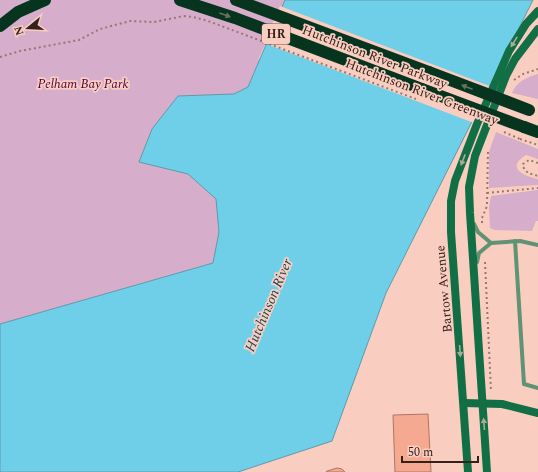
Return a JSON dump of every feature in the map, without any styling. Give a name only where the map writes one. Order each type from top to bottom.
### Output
[{"type":"highway","points":[[0,26],[18,12],[45,0]]},
{"type":"highway","name":"Hutchinson River Parkway","points":[[236,0],[534,112]]},
{"type":"highway","name":"Hutchinson River Parkway","points":[[184,1],[522,133],[538,132]]},
{"type":"street","name":"Bartow Avenue","points":[[468,472],[453,269],[451,206],[458,172],[509,51],[526,24],[538,11]]},
{"type":"street","points":[[488,472],[469,196],[473,164],[510,67],[538,29]]},
{"type":"street","points":[[464,403],[507,405],[538,413]]},
{"type":"lane","points":[[473,164],[474,228],[491,243]]},
{"type":"lane","points":[[514,241],[524,384],[538,388]]},
{"type":"lane","points":[[478,328],[480,320],[477,256],[491,243],[514,241],[538,245]]},
{"type":"path","name":"Hutchinson River Greenway","points":[[0,58],[20,51],[79,40],[100,29],[130,21],[154,22],[184,16],[208,21],[416,99]]},
{"type":"path","points":[[512,84],[523,74],[538,69]]},
{"type":"path","name":"Hutchinson River Greenway","points":[[498,130],[522,133],[538,145]]},
{"type":"path","name":"Hutchinson River Greenway","points":[[482,225],[482,218],[487,208],[489,142]]},
{"type":"path","points":[[538,163],[529,160],[523,164],[523,167],[528,173],[538,176]]},
{"type":"path","points":[[487,193],[538,188]]},
{"type":"path","points":[[483,403],[492,389],[485,262]]},
{"type":"green space","name":"Pelham Bay Park","points":[[0,0],[285,0],[258,60],[333,0],[191,321],[0,410]]},
{"type":"green space","points":[[538,74],[538,99],[512,93],[522,80]]},
{"type":"green space","points":[[496,132],[538,149],[538,159],[526,155],[517,164],[517,168],[523,174],[538,179],[538,185],[489,188],[489,152]]},
{"type":"green space","points":[[538,190],[538,221],[536,221],[532,231],[495,230],[490,228],[489,207],[491,196]]},
{"type":"water","name":"Hutchinson River","points":[[285,0],[533,0],[386,293],[332,441],[238,472],[0,472],[0,324],[213,263],[219,232],[216,199],[188,174],[139,162],[152,129],[178,96],[234,94],[248,87]]},
{"type":"pier","points":[[280,6],[492,87],[474,123],[264,43]]},
{"type":"building","points":[[428,414],[431,472],[395,472],[393,415]]},
{"type":"building","points":[[337,468],[342,469],[345,472],[326,472],[327,471]]}]
